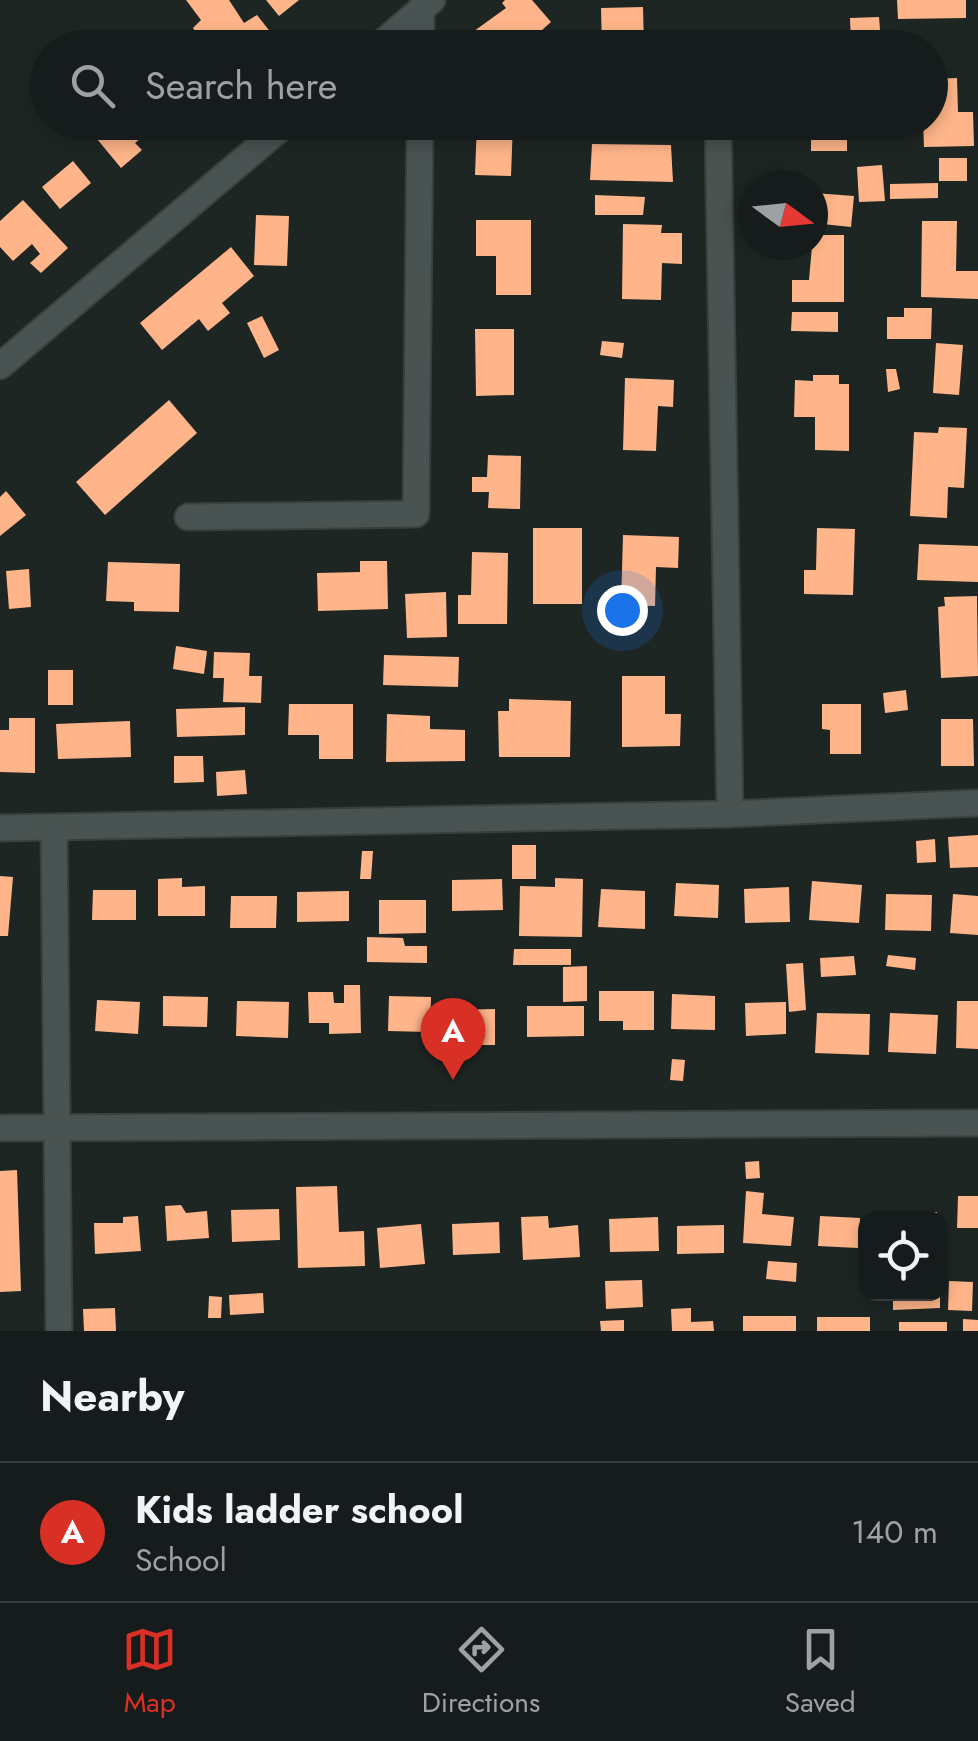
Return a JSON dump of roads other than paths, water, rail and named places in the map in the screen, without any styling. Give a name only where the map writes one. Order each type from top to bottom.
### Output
[{"type":"street","points":[[397,30],[427,5]]},
{"type":"street","points":[[424,30],[427,5]]},
{"type":"street","points":[[0,366],[267,140]]},
{"type":"street","points":[[188,517],[416,514],[420,140]]},
{"type":"street","points":[[718,140],[730,814]]},
{"type":"street","points":[[0,828],[730,814],[978,803]]},
{"type":"street","points":[[54,829],[60,1331]]},
{"type":"street","points":[[0,1128],[978,1123]]},
{"type":"place","name":"Kids ladder school","points":[[453,1080]]}]
